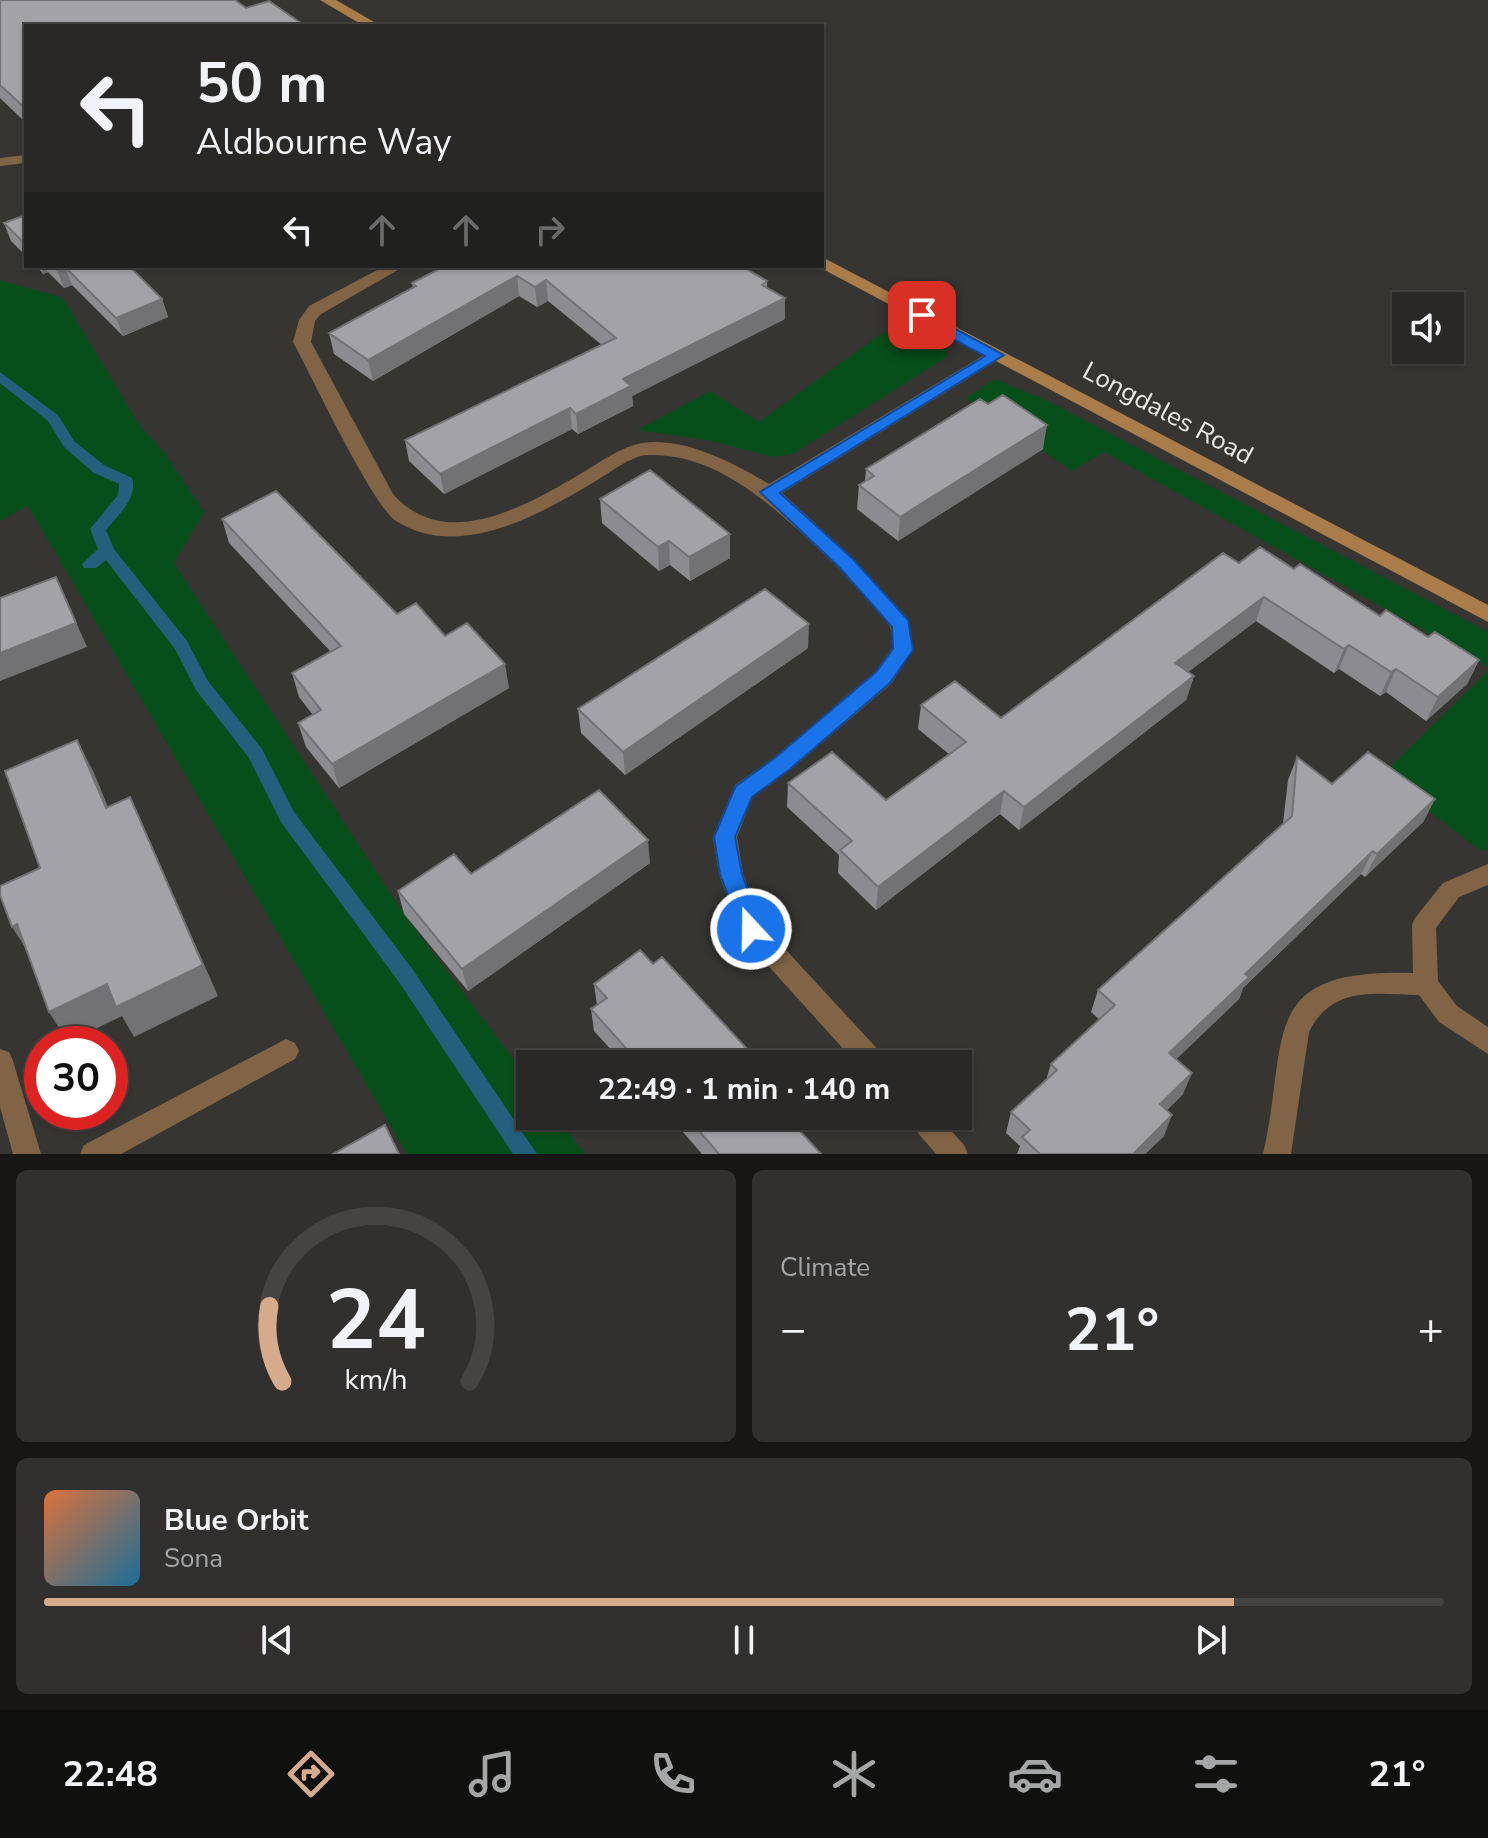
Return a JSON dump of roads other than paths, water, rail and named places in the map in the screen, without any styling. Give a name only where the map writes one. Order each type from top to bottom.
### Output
[{"type":"street","points":[[326,0],[370,24]]},
{"type":"street","points":[[0,162],[24,159]]},
{"type":"street","name":"Longdales Road","points":[[824,263],[1488,614]]},
{"type":"street","points":[[393,268],[315,310],[307,320],[302,342],[386,498],[403,516],[450,529],[498,524],[623,457],[644,449],[697,456],[727,468],[769,492],[847,564],[901,625],[903,650],[883,678],[783,763],[743,792],[725,837],[731,874],[751,929],[861,1050]]},
{"type":"street","points":[[769,492],[997,355]]},
{"type":"street","points":[[1488,874],[1451,890],[1424,925],[1426,984],[1448,1014],[1488,1042]]},
{"type":"street","points":[[1277,1154],[1284,1132],[1291,1051],[1300,1016],[1330,991],[1347,985],[1426,984]]},
{"type":"street","points":[[94,1154],[286,1051]]},
{"type":"street","points":[[0,1061],[27,1154]]},
{"type":"street","points":[[933,1130],[954,1154]]},
{"type":"waterway","points":[[0,376],[53,418],[69,444],[99,469],[127,482],[125,496],[98,529],[107,551]]},
{"type":"waterway","points":[[90,564],[107,551]]},
{"type":"waterway","points":[[107,551],[181,645],[202,685],[256,754],[287,817],[406,976],[526,1154]]}]
